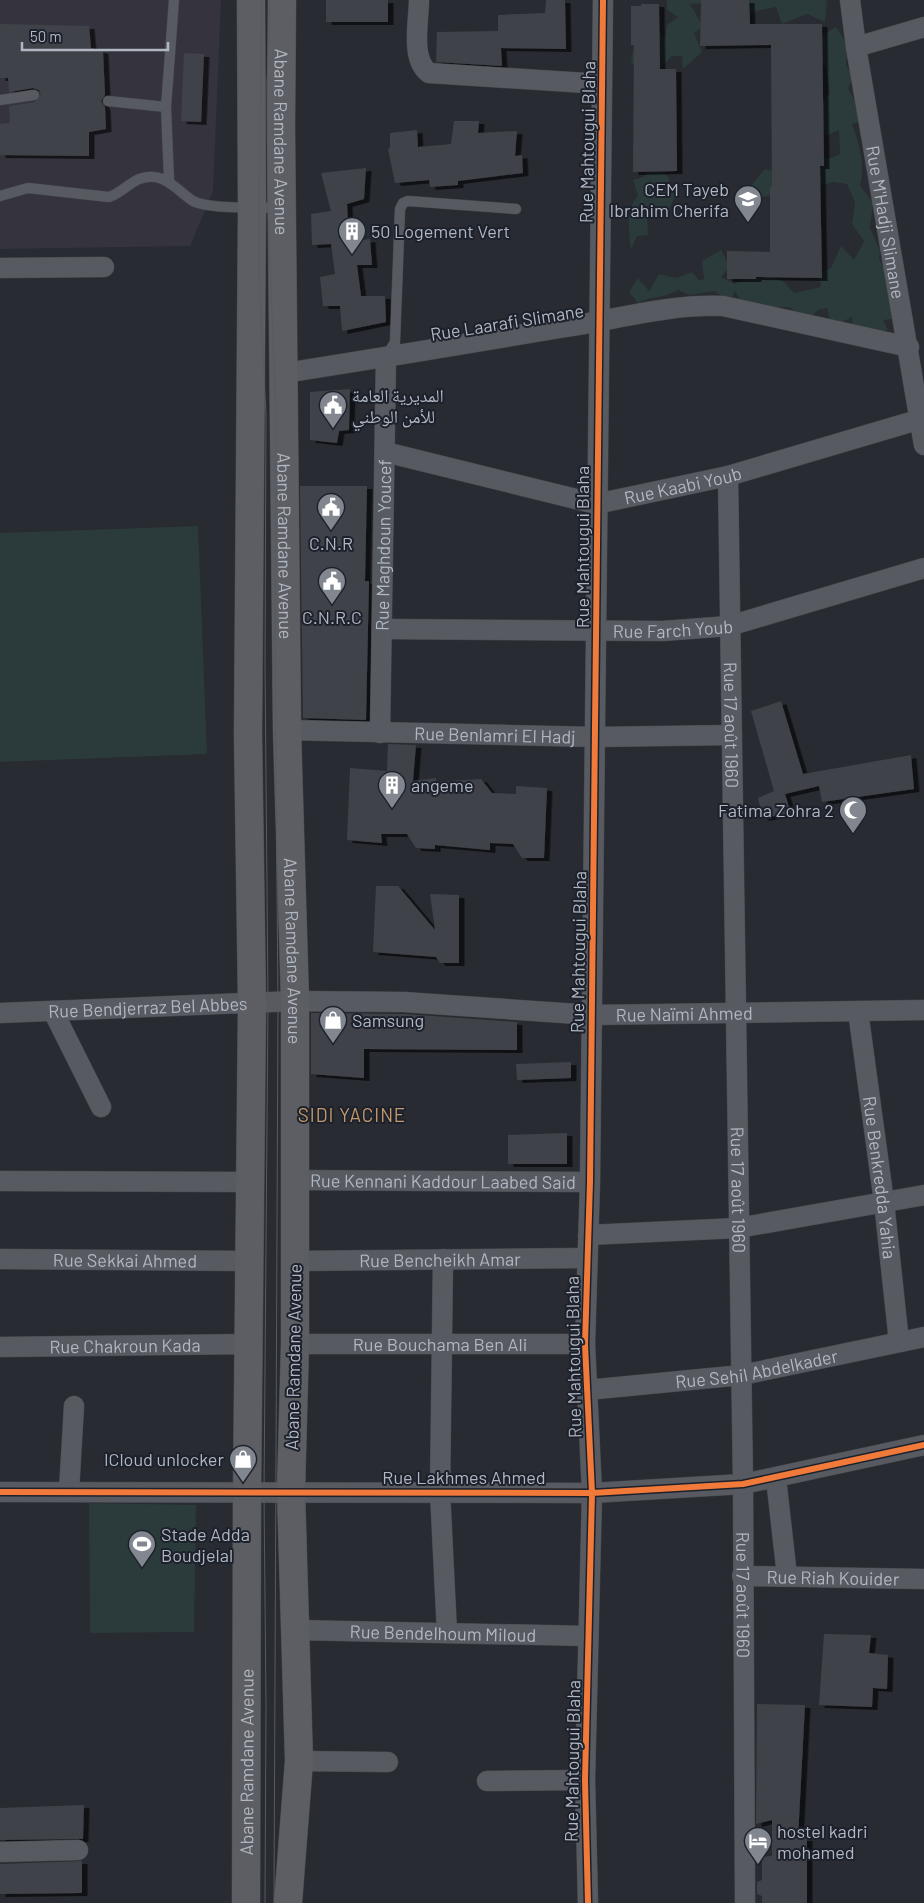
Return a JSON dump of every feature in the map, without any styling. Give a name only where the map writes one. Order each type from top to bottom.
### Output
[{"type":"main road","name":"Abane Ramdane Avenue","points":[[246,1903],[247,1492],[252,1003],[248,734],[252,209],[250,0]]},
{"type":"main road","name":"Abane Ramdane Avenue","points":[[282,0],[287,730],[295,1001],[295,1344],[291,1491],[299,1760],[288,1903]]},
{"type":"street","points":[[419,0],[418,57],[421,66],[430,73],[602,84]]},
{"type":"street","name":"Rue Mahtougui Blaha","points":[[588,1903],[585,1780],[592,1493],[584,1344],[590,1182],[603,0]]},
{"type":"street","name":"Rue M'Hadji Slimane","points":[[850,0],[856,47],[922,418],[924,444]]},
{"type":"street","points":[[856,47],[924,27]]},
{"type":"street","points":[[0,268],[104,267]]},
{"type":"street","name":"Rue Laarafi Slimane","points":[[285,373],[600,322],[674,307],[723,306],[909,347]]},
{"type":"street","name":"Rue Maghdoun Youcef","points":[[380,733],[386,357]]},
{"type":"street","name":"Rue Kaabi Youb","points":[[385,452],[596,504],[728,476],[922,418]]},
{"type":"street","name":"Rue 17 août 1960","points":[[728,476],[729,626],[738,1014],[738,1228],[742,1375],[745,1903]]},
{"type":"street","name":"Rue Farch Youb","points":[[383,629],[663,631],[729,626],[924,568]]},
{"type":"street","name":"Rue Benlamri El Hadj","points":[[287,730],[595,737],[732,736]]},
{"type":"street","name":"Rue Bendjerraz Bel Abbes","points":[[0,1013],[295,1001]]},
{"type":"street","name":"Rue Naïmi Ahmed","points":[[295,1001],[404,1002],[592,1014],[738,1014],[924,1010]]},
{"type":"street","points":[[53,1011],[101,1108]]},
{"type":"street","name":"Rue Benkredda Yahia","points":[[858,1011],[884,1202],[899,1342]]},
{"type":"street","name":"Rue Kennani Kaddour Laabed Said","points":[[295,1180],[590,1182]]},
{"type":"street","points":[[0,1182],[251,1182]]},
{"type":"street","points":[[588,1235],[738,1228],[924,1195]]},
{"type":"street","name":"Rue Bencheikh Amar","points":[[295,1261],[586,1258]]},
{"type":"street","name":"Rue Sekkai Ahmed","points":[[0,1259],[250,1261]]},
{"type":"street","points":[[443,1259],[440,1491],[447,1633]]},
{"type":"street","name":"Rue Sehil Abdelkader","points":[[587,1390],[742,1375],[924,1337]]},
{"type":"street","name":"Rue Chakroun Kada","points":[[0,1347],[250,1344]]},
{"type":"street","name":"Rue Bouchama Ben Ali","points":[[295,1344],[584,1344]]},
{"type":"street","points":[[69,1491],[74,1406]]},
{"type":"street","name":"Rue Lakhmes Ahmed","points":[[0,1492],[440,1491],[592,1493],[743,1484],[924,1445]]},
{"type":"street","points":[[776,1478],[787,1576]]},
{"type":"street","name":"Rue Riah Kouider","points":[[742,1576],[924,1578]]},
{"type":"street","name":"Rue Bendelhoum Miloud","points":[[296,1630],[588,1636]]},
{"type":"street","points":[[299,1760],[388,1762]]},
{"type":"street","points":[[487,1781],[585,1780]]},
{"type":"street","points":[[0,1852],[78,1850]]},
{"type":"lane","points":[[169,180],[166,107],[174,0]]},
{"type":"lane","points":[[0,100],[34,95]]},
{"type":"lane","points":[[108,101],[166,107]]},
{"type":"lane","points":[[0,196],[28,188],[109,197],[120,194],[139,179],[169,180],[193,200],[201,204],[252,209],[282,207]]},
{"type":"lane","points":[[386,357],[395,342],[400,209],[403,202],[516,209]]},
{"type":"shaded area","points":[[0,0],[221,0],[213,192],[190,246],[0,249]]},
{"type":"shaded area","points":[[667,0],[709,0],[707,3],[690,4],[703,27],[694,33],[702,52],[683,69],[682,56],[672,56],[653,74],[644,65],[631,63],[634,41],[651,27],[665,39],[667,25],[678,17],[667,10]]},
{"type":"shaded area","points":[[736,0],[827,0],[825,22],[807,14],[782,24],[776,7],[756,11],[741,20]]},
{"type":"shaded area","points":[[836,27],[848,45],[846,65],[853,76],[848,89],[861,110],[860,122],[852,124],[862,162],[860,186],[873,202],[870,228],[880,251],[879,258],[888,278],[894,301],[892,319],[883,320],[888,330],[869,334],[853,328],[852,317],[832,327],[827,308],[818,310],[806,322],[790,307],[744,307],[735,291],[730,301],[714,291],[689,295],[678,290],[668,295],[638,303],[629,292],[638,278],[649,291],[659,274],[676,278],[692,272],[699,280],[704,279],[702,261],[721,250],[730,266],[721,277],[735,284],[760,271],[784,282],[794,293],[821,287],[818,273],[831,268],[841,246],[854,260],[864,241],[852,224],[855,202],[847,184],[833,182],[808,190],[761,197],[749,188],[765,169],[781,173],[806,156],[832,158],[840,154],[839,130],[826,136],[815,110],[830,93],[826,66],[813,62],[816,39]]},
{"type":"shaded area","points":[[655,165],[669,178],[669,187],[678,190],[669,209],[647,218],[648,235],[637,236],[631,250],[630,214],[638,195],[633,180],[643,177]]},
{"type":"shaded area","points":[[198,526],[207,754],[0,762],[0,533]]},
{"type":"shaded area","name":"Stade Adda Boudjelal","points":[[89,1503],[196,1505],[194,1632],[90,1633]]},
{"type":"building","points":[[326,0],[388,0],[388,22],[326,22]]},
{"type":"building","points":[[546,0],[565,0],[566,49],[501,48],[502,66],[436,62],[437,32],[498,31],[498,15],[545,13]]},
{"type":"building","points":[[701,0],[749,0],[750,24],[822,24],[824,166],[820,166],[822,278],[756,277],[756,279],[727,279],[727,251],[770,252],[770,187],[772,187],[771,45],[700,46]]},
{"type":"building","points":[[641,4],[659,4],[660,69],[676,69],[677,171],[633,172],[634,45],[631,45],[631,6],[641,6]]},
{"type":"building","points":[[0,24],[89,26],[91,48],[103,51],[105,95],[101,101],[105,107],[106,129],[89,132],[89,156],[0,155],[0,124],[10,123],[9,106],[35,102],[41,94],[39,90],[33,88],[9,92],[8,78],[0,78]]},
{"type":"building","points":[[184,53],[204,54],[201,122],[181,121]]},
{"type":"building","name":"50 Logement Vert","points":[[454,121],[479,121],[478,133],[517,131],[515,156],[522,155],[523,173],[458,181],[458,185],[430,187],[429,180],[395,183],[388,149],[390,148],[390,133],[417,130],[418,147],[451,144]]},
{"type":"building","name":"50 Logement Vert","points":[[366,168],[364,199],[347,204],[349,242],[370,239],[372,265],[357,265],[361,296],[385,296],[386,322],[342,331],[340,306],[323,306],[320,277],[335,274],[331,244],[312,245],[311,214],[331,211],[321,173]]},
{"type":"building","points":[[350,389],[349,430],[339,431],[337,443],[310,440],[310,392]]},
{"type":"building","points":[[300,486],[367,486],[365,581],[369,581],[366,720],[303,718]]},
{"type":"building","points":[[781,701],[803,774],[911,755],[914,789],[822,802],[819,786],[785,794],[791,813],[763,818],[758,798],[774,791],[751,711]]},
{"type":"building","points":[[388,744],[416,745],[413,781],[436,778],[436,782],[481,779],[492,793],[516,794],[516,786],[547,788],[544,858],[522,858],[513,844],[490,843],[490,850],[435,845],[435,849],[416,848],[407,834],[381,834],[382,843],[347,840],[350,768],[387,771]]},
{"type":"building","points":[[376,886],[398,886],[435,930],[430,894],[459,895],[459,963],[440,963],[436,957],[373,952]]},
{"type":"building","points":[[311,1013],[404,1014],[517,1022],[517,1050],[364,1049],[364,1078],[311,1074]]},
{"type":"building","points":[[571,1062],[571,1078],[517,1080],[516,1064]]},
{"type":"building","points":[[567,1133],[567,1164],[508,1164],[508,1135]]},
{"type":"building","points":[[824,1634],[871,1635],[869,1653],[888,1655],[887,1689],[873,1688],[872,1707],[819,1705]]},
{"type":"building","points":[[757,1704],[805,1705],[798,1838],[807,1838],[807,1903],[762,1903],[762,1896],[757,1894],[757,1882],[762,1880],[762,1857],[772,1856],[772,1820],[756,1824]]},
{"type":"building","points":[[84,1805],[83,1839],[0,1840],[0,1808]]},
{"type":"building","points":[[82,1861],[82,1893],[0,1894],[0,1864]]},
{"type":"tram line","points":[[262,0],[259,273],[266,415],[265,663],[268,1002],[264,1493],[265,1903]]},
{"type":"tram line","points":[[270,0],[267,81],[268,208],[276,415],[275,663],[278,1002],[274,1903]]},
{"type":"cycle path","points":[[588,1903],[585,1780],[592,1493],[585,1344],[590,1182],[603,0]]},
{"type":"cycle path","points":[[0,1492],[592,1493],[743,1484],[924,1445]]},
{"type":"place","name":"CEM Tayeb Ibrahim Cherifa","points":[[748,223]]},
{"type":"place","name":"50 Logement Vert","points":[[352,255]]},
{"type":"place","name":"المديرية العامة للأمن الوطني","points":[[333,429]]},
{"type":"place","name":"C.N.R","points":[[331,531]]},
{"type":"place","name":"C.N.R.C","points":[[332,605]]},
{"type":"place","name":"angeme","points":[[392,809]]},
{"type":"place","name":"Fatima Zohra 2","points":[[853,834]]},
{"type":"place","name":"Samsung","points":[[333,1044]]},
{"type":"place","name":"ICloud unlocker","points":[[243,1483]]},
{"type":"place","name":"Stade Adda Boudjelal","points":[[142,1568]]},
{"type":"place","name":"hostel kadri mohamed","points":[[758,1865]]},
{"type":"district","name":"SIDI YACINE","points":[[352,1114]]}]
